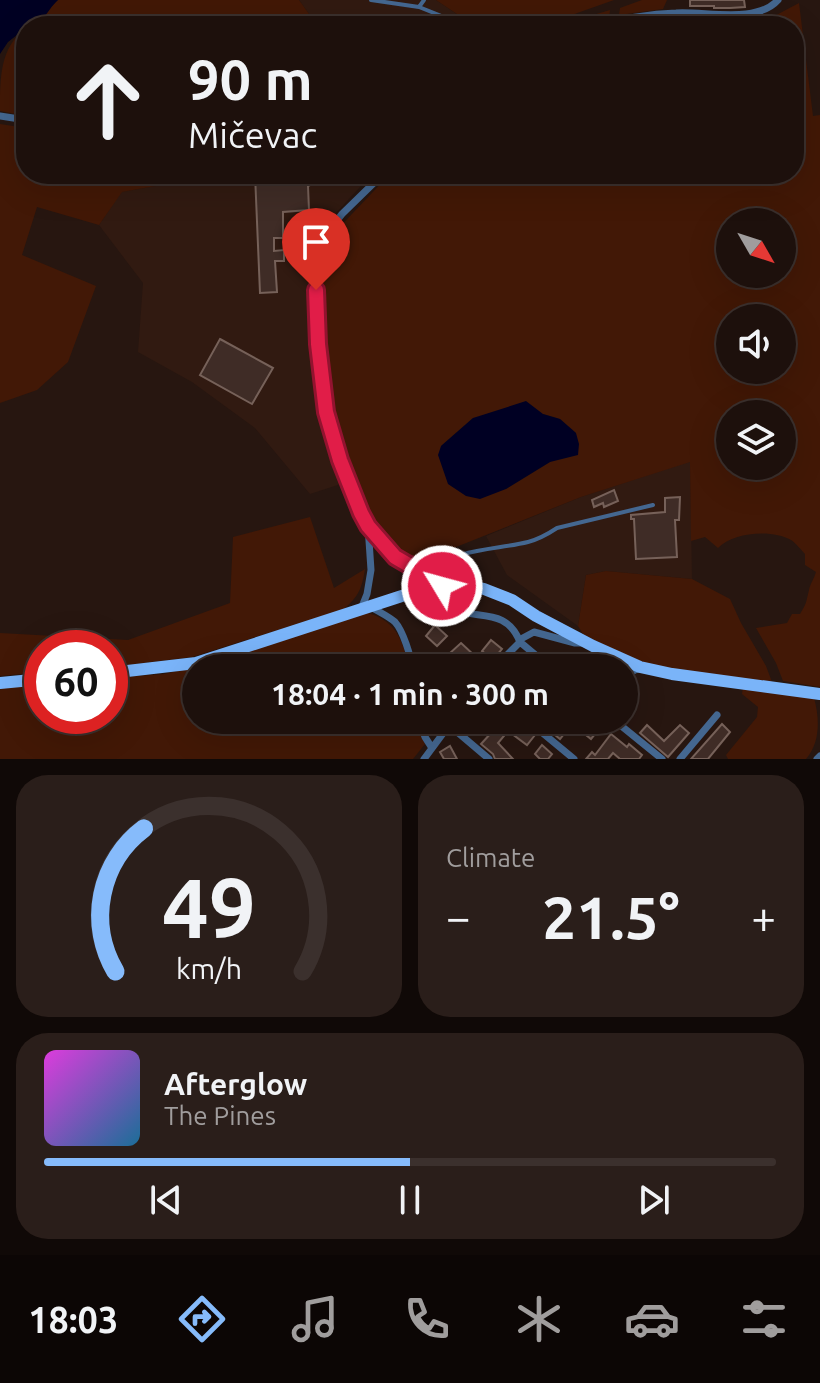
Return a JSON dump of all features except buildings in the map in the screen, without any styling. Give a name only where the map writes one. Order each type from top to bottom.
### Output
[{"type":"main road","points":[[128,671],[196,663],[411,593],[445,586],[472,586],[496,593],[590,645],[640,667],[820,694]]},
{"type":"main road","points":[[0,683],[24,681]]},
{"type":"street","points":[[653,16],[671,13],[747,14],[763,11],[778,0]]},
{"type":"street","points":[[373,184],[342,214],[315,248],[318,344],[326,412],[340,460],[368,526],[395,557],[430,572],[445,586],[447,603],[451,608],[460,613],[490,615],[512,629],[535,654]]},
{"type":"street","points":[[368,526],[371,570],[366,608],[399,627],[409,654]]},
{"type":"street","points":[[507,654],[534,632],[590,645],[596,654]]},
{"type":"street","points":[[680,759],[717,715]]},
{"type":"street","points":[[424,734],[432,748]]},
{"type":"street","points":[[424,759],[443,734]]},
{"type":"street","points":[[463,734],[489,759]]},
{"type":"street","points":[[544,734],[574,759]]},
{"type":"street","points":[[631,734],[662,759]]},
{"type":"lane","points":[[371,0],[419,7],[442,16]]},
{"type":"lane","points":[[419,7],[424,0]]},
{"type":"lane","points":[[430,572],[448,559],[531,542],[557,528],[653,505]]},
{"type":"shaded area","points":[[58,0],[299,0],[314,16],[44,16]]},
{"type":"shaded area","points":[[299,0],[436,0],[460,16],[314,16]]},
{"type":"shaded area","points":[[436,0],[614,0],[569,16],[460,16]]},
{"type":"shaded area","points":[[642,0],[667,0],[663,9],[619,15],[620,8]]},
{"type":"shaded area","points":[[799,3],[801,16],[774,16]]},
{"type":"shaded area","points":[[610,10],[609,16],[590,16]]},
{"type":"shaded area","points":[[16,37],[16,114],[0,111],[1,75]]},
{"type":"shaded area","points":[[804,43],[813,116],[820,115],[820,687],[783,681],[756,628],[787,623],[792,614],[800,614],[816,572],[805,565],[805,554],[791,540],[774,534],[733,538],[718,548],[705,537],[691,541],[690,462],[581,497],[421,561],[401,553],[371,523],[335,419],[328,391],[327,345],[320,298],[326,263],[324,251],[331,236],[380,184],[804,184]],"holes":[[[543,414],[560,419],[576,433],[550,462],[506,489],[441,446],[473,418]]]},
{"type":"shaded area","points":[[0,124],[16,126],[16,184],[167,184],[122,192],[99,225],[37,207],[22,255],[96,286],[68,362],[37,390],[0,403]]},
{"type":"shaded area","points":[[166,184],[363,184],[310,241],[309,307],[322,418],[344,483],[310,494],[255,428],[192,382],[138,352],[143,283],[99,225],[121,192]]},
{"type":"shaded area","points":[[690,461],[692,579],[606,571],[586,575],[578,626],[507,575],[486,536],[581,497]]},
{"type":"shaded area","points":[[310,517],[334,588],[365,569],[363,581],[344,609],[202,654],[182,654],[182,658],[128,665],[128,640],[230,603],[233,537]]},
{"type":"shaded area","points":[[606,571],[692,579],[730,599],[772,682],[655,667],[638,662],[638,654],[621,654],[583,634],[578,626],[586,575]]},
{"type":"shaded area","points":[[364,612],[390,625],[406,654],[236,654]]},
{"type":"shaded area","points":[[0,633],[24,634],[24,674],[0,676]]},
{"type":"shaded area","points":[[182,670],[182,734],[421,734],[425,744],[413,759],[0,759],[0,687],[24,685],[24,734],[128,734],[128,677]]},
{"type":"shaded area","points":[[743,687],[814,698],[818,730],[814,746],[806,759],[728,759],[726,755],[757,717],[758,707],[742,694]]},
{"type":"water","points":[[0,0],[58,0],[44,16],[16,16],[16,36],[0,54]]},
{"type":"water","points":[[526,401],[543,414],[560,419],[576,433],[578,455],[550,462],[506,489],[480,499],[466,496],[448,484],[438,455],[441,446],[473,418]]},
{"type":"route","points":[[316,290],[321,383],[326,412],[340,460],[361,513],[368,526],[395,557],[430,572],[447,586],[442,586]]}]
